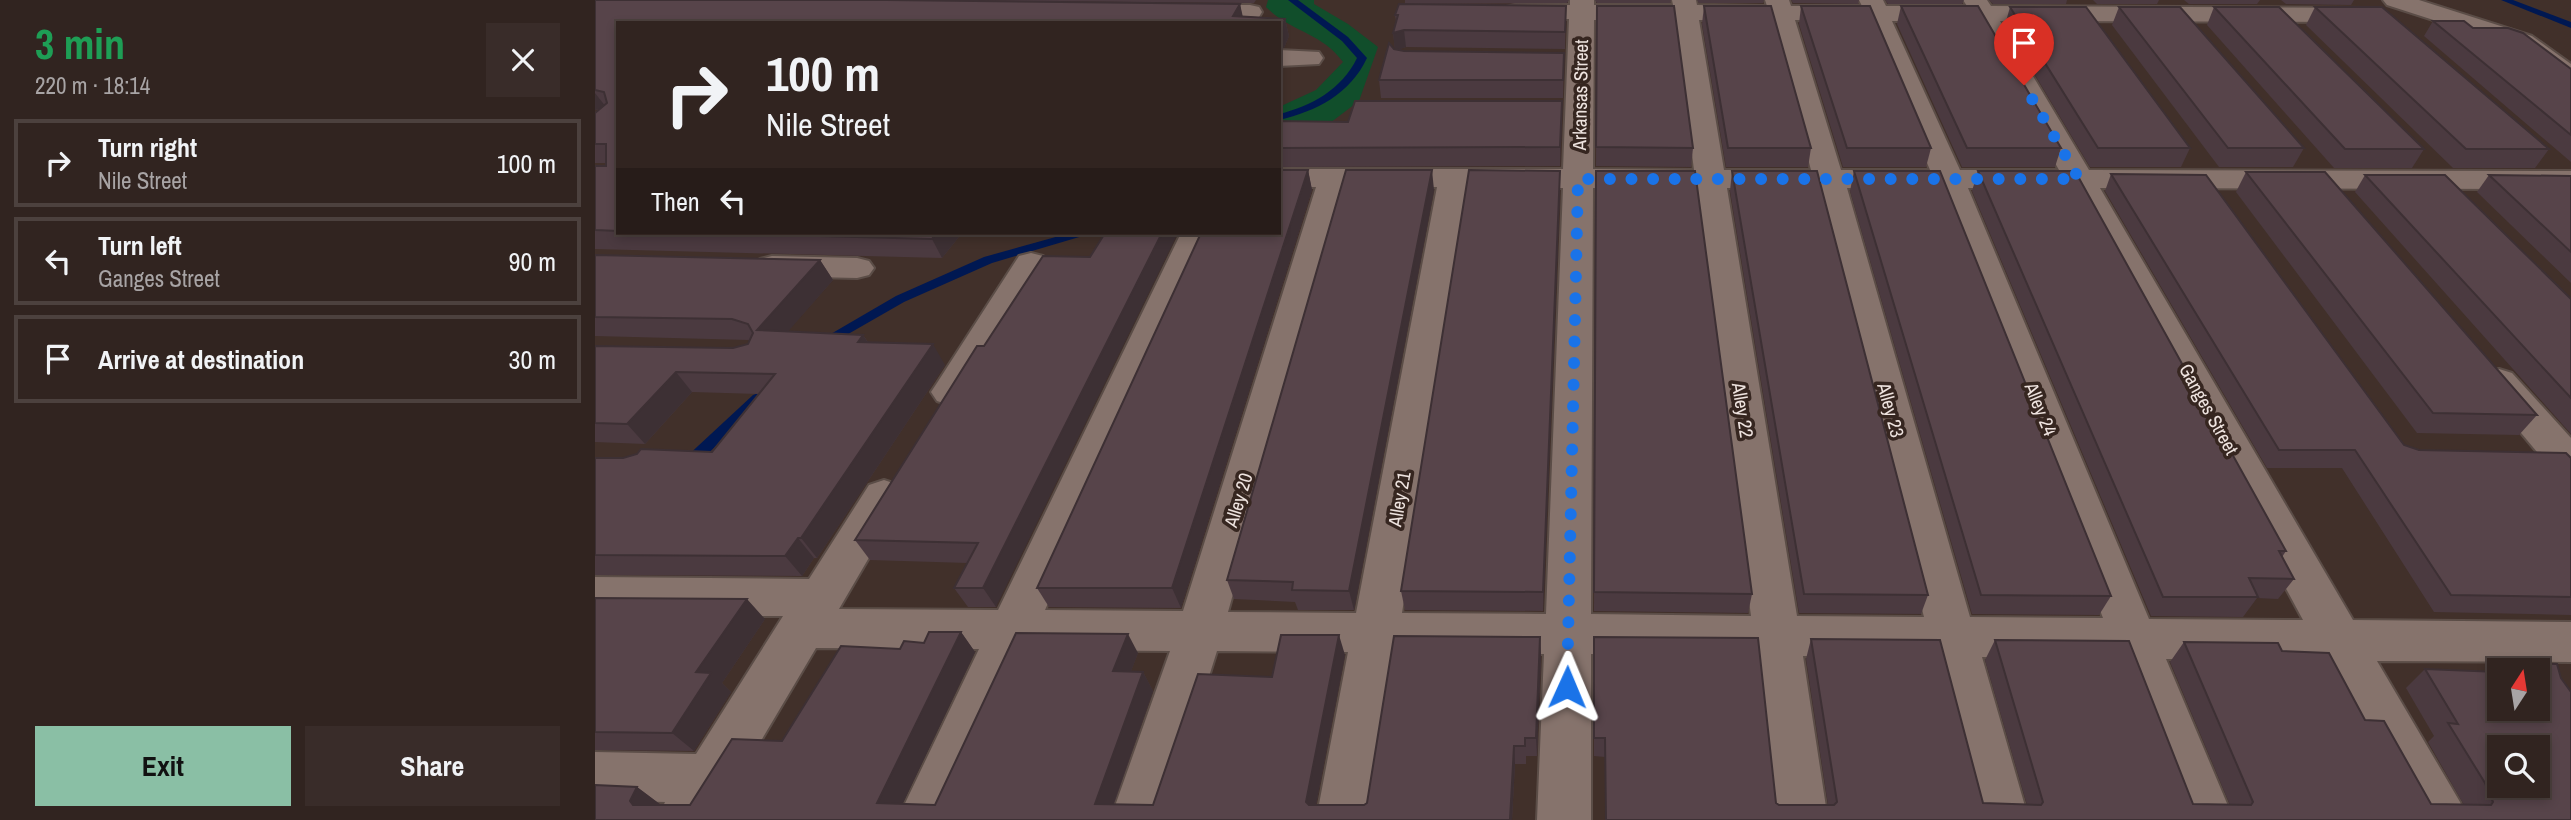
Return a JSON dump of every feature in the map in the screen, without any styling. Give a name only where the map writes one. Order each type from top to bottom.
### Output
[{"type":"street","points":[[1487,12],[1582,6],[2271,7],[2383,10],[2523,41],[2571,77]]},
{"type":"street","name":"Arkansas Street","points":[[1564,820],[1578,179],[1565,109],[1567,60],[1582,6]]},
{"type":"street","name":"Alley 22","points":[[1685,6],[1777,636],[1801,820]]},
{"type":"street","name":"Alley 23","points":[[1779,7],[1829,180],[2002,820]]},
{"type":"street","name":"Alley 24","points":[[1874,7],[1949,180],[2207,820]]},
{"type":"street","name":"Ganges Street","points":[[1979,7],[2441,820]]},
{"type":"street","points":[[2083,7],[2104,36]]},
{"type":"street","points":[[2174,7],[2207,46]]},
{"type":"street","points":[[2271,7],[2309,44]]},
{"type":"street","points":[[1180,11],[1250,12]]},
{"type":"street","points":[[1281,58],[1310,58]]},
{"type":"street","points":[[2297,148],[2351,211]]},
{"type":"street","points":[[2415,150],[2473,209]]},
{"type":"street","points":[[2538,152],[2570,180]]},
{"type":"street","points":[[2201,168],[2233,213]]},
{"type":"street","points":[[1281,178],[2079,179],[2201,168],[2323,179],[2570,180]]},
{"type":"street","name":"Alley 20","points":[[1137,820],[1200,629],[1334,178]]},
{"type":"street","name":"Alley 21","points":[[1343,820],[1454,178]]},
{"type":"street","points":[[924,820],[1196,235]]},
{"type":"street","points":[[595,776],[696,800],[810,613],[1031,263]]},
{"type":"street","points":[[747,265],[857,268]]},
{"type":"street","points":[[2479,359],[2566,459]]},
{"type":"street","points":[[2509,453],[2566,459]]},
{"type":"street","points":[[595,596],[1011,630],[1200,629],[2340,641],[2552,655]]},
{"type":"green space","points":[[1268,0],[1314,0],[1314,4],[1348,24],[1378,47],[1359,101],[1326,126],[1281,130],[1281,106],[1316,90],[1343,62],[1325,44],[1276,16],[1266,7]]},
{"type":"building","points":[[595,0],[1240,4],[1233,16],[1285,19],[1281,30],[1281,21],[616,21],[616,231],[595,230],[595,166],[606,166],[606,144],[595,144],[595,113],[607,103],[604,92],[595,90]]},
{"type":"building","points":[[1399,4],[1566,6],[1565,32],[1404,30],[1393,33]]},
{"type":"building","points":[[1597,6],[1674,6],[1693,148],[1596,147]]},
{"type":"building","points":[[1704,6],[1771,6],[1811,148],[1728,148]]},
{"type":"building","points":[[1801,6],[1870,6],[1931,148],[1847,148]]},
{"type":"building","points":[[1901,6],[1978,6],[2061,148],[1967,148]]},
{"type":"building","points":[[2010,7],[2086,7],[2190,148],[2098,148]]},
{"type":"building","points":[[2119,7],[2180,7],[2304,148],[2228,148]]},
{"type":"building","points":[[2214,7],[2279,7],[2424,149],[2345,149]]},
{"type":"building","points":[[2315,7],[2382,7],[2549,149],[2466,149]]},
{"type":"building","points":[[2433,21],[2464,21],[2473,28],[2508,28],[2523,33],[2571,69],[2571,135]]},
{"type":"building","points":[[1389,43],[1394,49],[1404,51],[1564,53],[1563,80],[1379,80]]},
{"type":"building","points":[[1355,101],[1562,101],[1560,147],[1281,148],[1281,121],[1348,122]]},
{"type":"building","points":[[1281,170],[1308,170],[1172,588],[1037,588],[1200,235],[1281,235]]},
{"type":"building","points":[[1346,170],[1432,170],[1349,591],[1292,590],[1293,582],[1227,580]]},
{"type":"building","points":[[1469,170],[1560,171],[1543,592],[1401,591]]},
{"type":"building","points":[[1596,171],[1695,171],[1752,594],[1594,592]]},
{"type":"building","points":[[1732,171],[1817,171],[1928,595],[1804,594]]},
{"type":"building","points":[[1854,171],[1940,171],[2111,596],[1981,595]]},
{"type":"building","points":[[1978,171],[2075,171],[2286,551],[2279,551],[2294,579],[2249,578],[2258,597],[2163,597]]},
{"type":"building","points":[[2246,172],[2325,172],[2537,415],[2433,413]]},
{"type":"building","points":[[2111,174],[2206,175],[2404,445],[2419,450],[2566,453],[2571,458],[2571,597],[2451,595],[2355,450],[2279,450]]},
{"type":"building","points":[[2365,175],[2445,175],[2571,299],[2571,398]]},
{"type":"building","points":[[2489,175],[2571,176],[2571,252]]},
{"type":"building","points":[[778,235],[935,235],[932,239]]},
{"type":"building","points":[[1104,235],[1161,235],[983,588],[954,588],[978,543],[855,540],[977,346],[984,346],[1043,256],[1090,257]]},
{"type":"building","points":[[595,255],[820,260],[757,330],[863,335],[858,342],[933,344],[801,538],[798,538],[785,556],[595,555],[595,458],[623,458],[637,454],[641,449],[712,452],[775,374],[676,372],[627,424],[595,423],[595,346],[733,348],[748,344],[753,333],[748,324],[732,319],[595,317]]},
{"type":"building","points":[[595,598],[747,599],[696,672],[711,673],[672,733],[595,732]]},
{"type":"building","points":[[929,632],[961,632],[877,803],[935,805],[1016,633],[1128,634],[1113,671],[1143,672],[1095,804],[1153,805],[1198,674],[1272,677],[1281,635],[1339,635],[1306,802],[1309,805],[1367,803],[1394,636],[1540,637],[1536,738],[1525,738],[1525,746],[1514,746],[1510,820],[595,820],[595,785],[637,787],[630,801],[633,805],[690,805],[732,739],[782,741],[841,646],[900,649],[904,641],[924,643]]},
{"type":"building","points":[[1594,637],[1758,638],[1776,803],[1834,805],[1837,802],[1811,639],[1940,640],[1983,803],[2041,805],[2043,802],[1995,640],[2129,641],[2193,804],[2251,805],[2253,802],[2184,642],[2278,643],[2282,651],[2329,653],[2365,720],[2384,721],[2431,804],[2491,805],[2491,798],[2550,798],[2550,735],[2487,735],[2487,788],[2448,723],[2458,724],[2425,669],[2487,672],[2487,721],[2550,721],[2550,664],[2557,664],[2561,678],[2571,692],[2571,820],[1606,820],[1605,738],[1594,738]]},
{"type":"waterway","points":[[1281,116],[1304,110],[1328,97],[1349,80],[1362,58],[1345,39],[1292,0]]},
{"type":"waterway","points":[[2505,0],[2571,25]]},
{"type":"waterway","points":[[824,342],[900,299],[988,260],[1075,235]]},
{"type":"waterway","points":[[689,463],[758,398]]},
{"type":"route","points":[[1567,687],[1578,179],[2079,179],[2024,85]]}]
